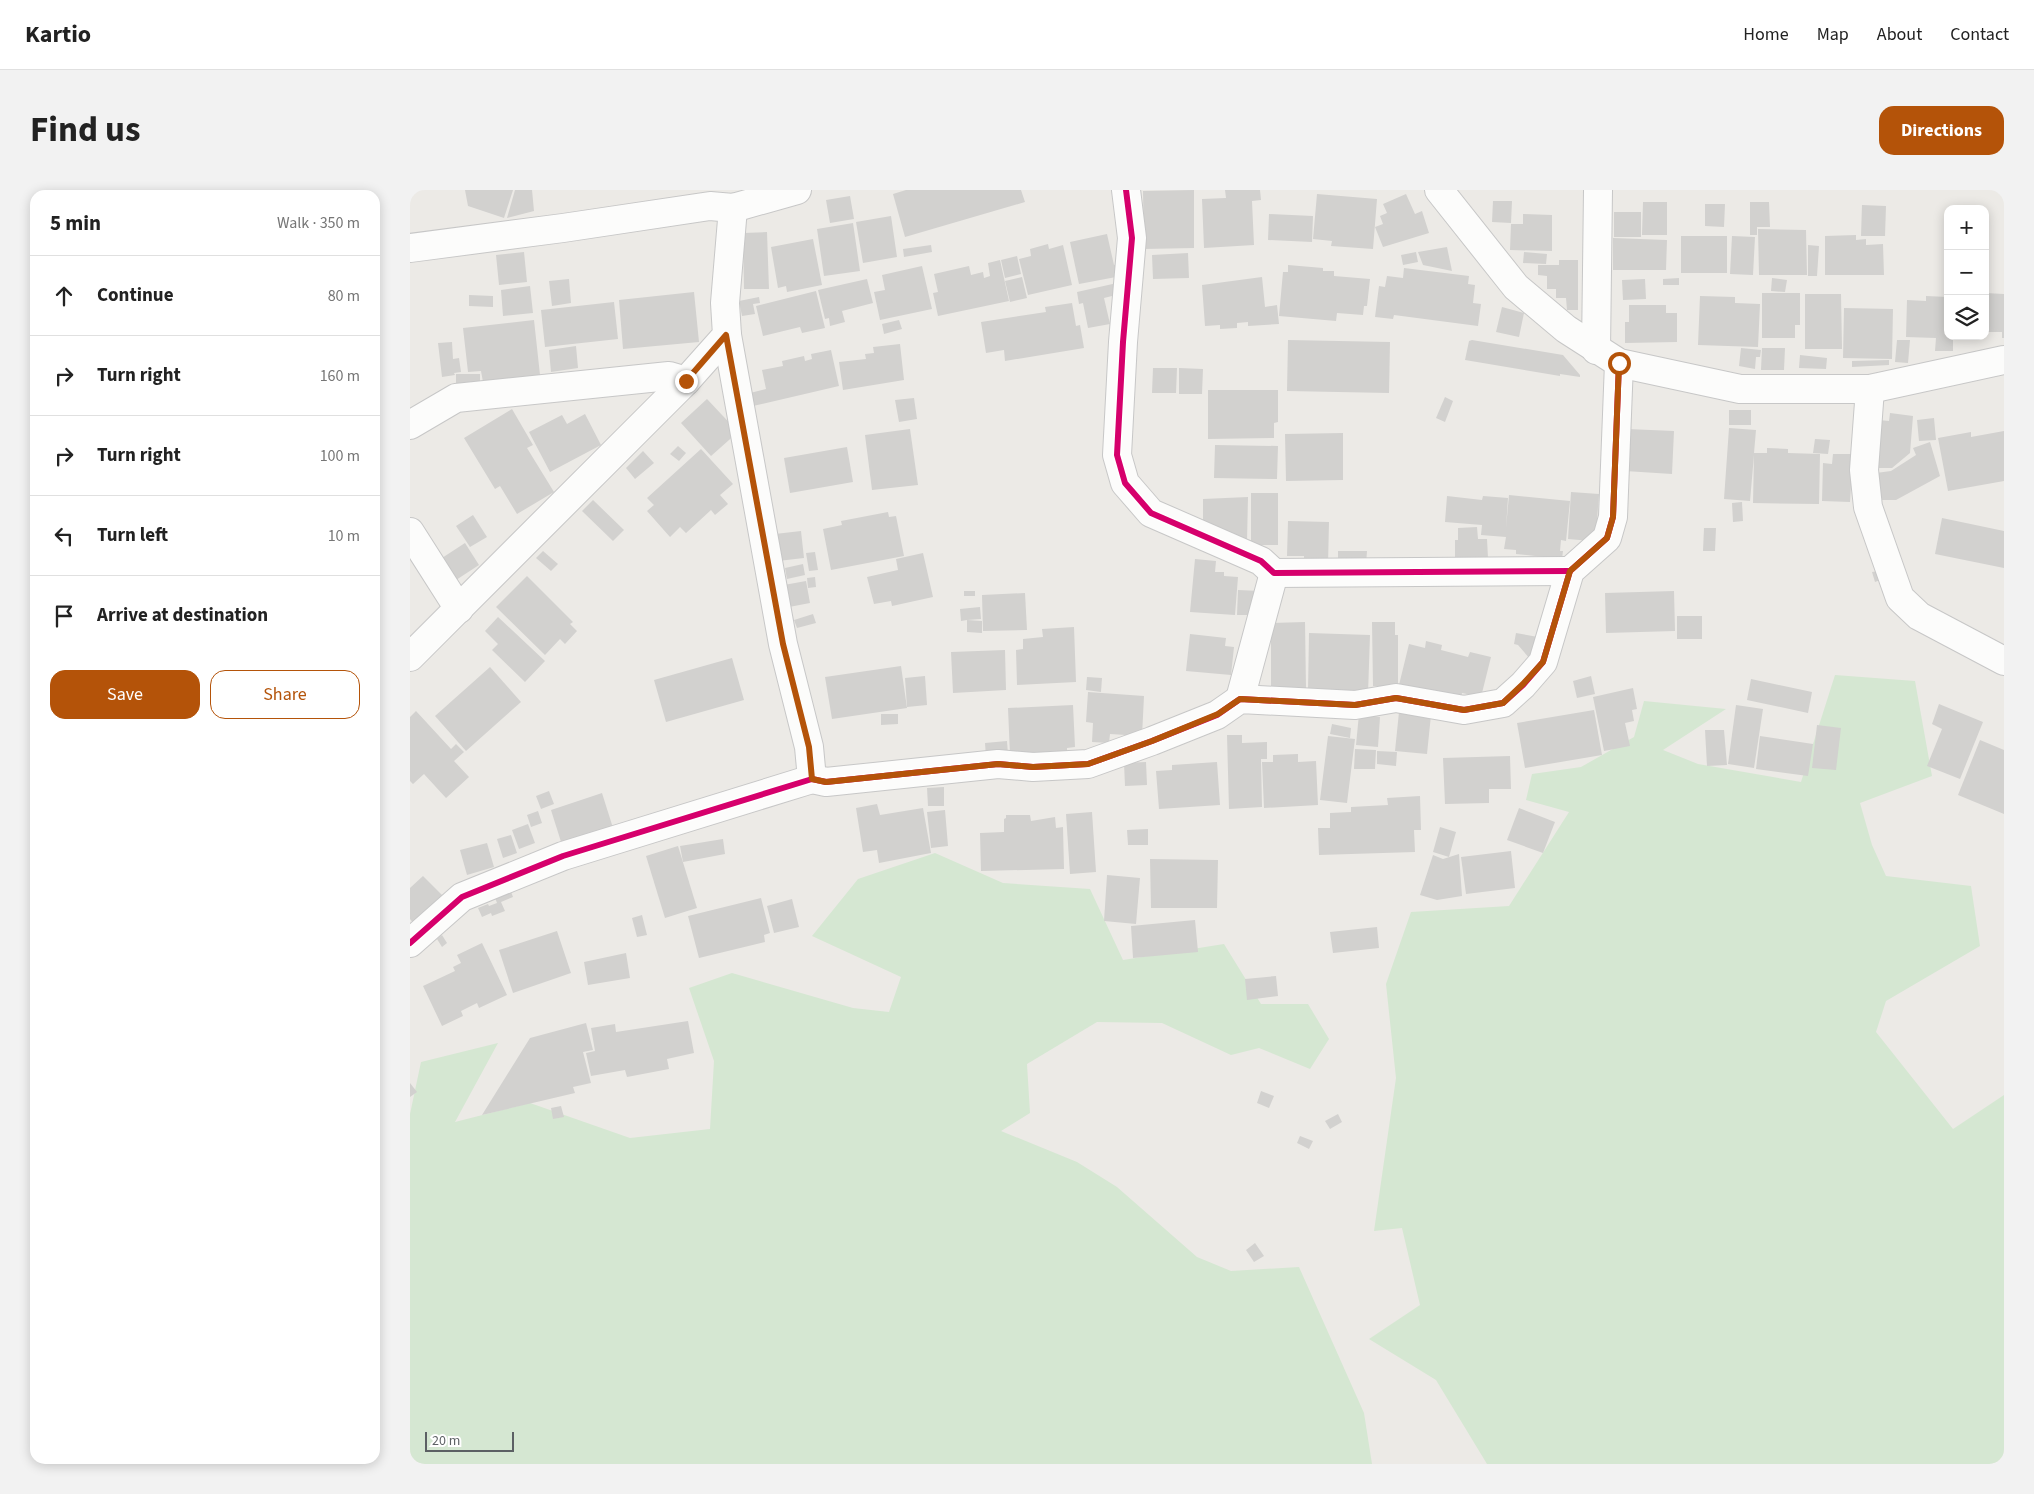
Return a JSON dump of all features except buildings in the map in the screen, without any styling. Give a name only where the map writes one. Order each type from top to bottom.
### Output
[{"type":"street","points":[[410,248],[563,228],[715,201],[796,190]]},
{"type":"street","points":[[1126,190],[1132,238],[1123,342],[1117,455],[1125,483],[1151,513],[1261,561],[1274,573],[1570,571]]},
{"type":"street","points":[[410,943],[462,897],[563,856],[812,779],[826,782],[998,764],[1033,767],[1088,764],[1152,741],[1218,714],[1240,699],[1355,705],[1396,698],[1464,710],[1503,703],[1543,662],[1570,571],[1607,538],[1613,517],[1598,190]]},
{"type":"street","points":[[1449,191],[1516,287],[1566,330],[1607,356],[1740,389],[1870,389],[2004,360]]},
{"type":"street","points":[[715,201],[726,335],[783,644],[809,747],[812,779]]},
{"type":"street","points":[[410,657],[686,381],[726,335]]},
{"type":"street","points":[[410,425],[456,398],[669,376],[686,381]]},
{"type":"street","points":[[1870,389],[1864,470],[1868,507],[1900,598],[1919,616],[2004,661]]},
{"type":"street","points":[[410,532],[459,609]]},
{"type":"street","points":[[1240,699],[1274,573]]},
{"type":"green space","points":[[1835,675],[1915,681],[1932,776],[1860,803],[1872,845],[1886,876],[1971,886],[1980,946],[1886,1001],[1876,1032],[1953,1129],[2004,1095],[2004,1464],[1487,1464],[1436,1380],[1369,1339],[1420,1305],[1402,1228],[1374,1231],[1396,1078],[1386,984],[1411,912],[1509,906],[1569,812],[1526,800],[1532,774],[1581,767],[1634,737],[1644,701],[1726,709],[1663,750],[1698,764],[1801,782]]},
{"type":"green space","points":[[935,853],[1003,883],[1090,889],[1123,960],[1224,944],[1261,1004],[1308,1004],[1329,1039],[1310,1069],[1259,1048],[1231,1055],[1162,1023],[1097,1022],[1027,1064],[1030,1113],[1001,1131],[1077,1162],[1117,1187],[1197,1257],[1231,1271],[1299,1267],[1364,1413],[1372,1464],[410,1464],[410,1114],[421,1062],[498,1043],[455,1122],[530,1103],[630,1138],[710,1129],[714,1061],[689,988],[732,973],[853,1008],[889,1012],[901,977],[812,936],[858,879]]},
{"type":"cycle path","points":[[1126,190],[1132,238],[1123,342],[1117,455],[1125,483],[1151,513],[1261,561],[1274,573],[1570,571]]},
{"type":"cycle path","points":[[410,943],[462,897],[563,856],[812,779],[826,782],[998,764],[1033,767],[1088,764],[1217,715],[1240,699],[1355,705],[1396,698],[1464,710],[1503,703],[1523,685],[1543,662],[1570,571],[1607,538],[1613,517],[1619,363]]},
{"type":"route","points":[[686,381],[726,335],[783,644],[809,747],[812,779],[826,782],[998,764],[1033,767],[1088,764],[1152,741],[1218,714],[1240,699],[1355,705],[1396,698],[1464,710],[1503,703],[1543,662],[1570,571],[1607,538],[1613,517],[1619,363]]}]
